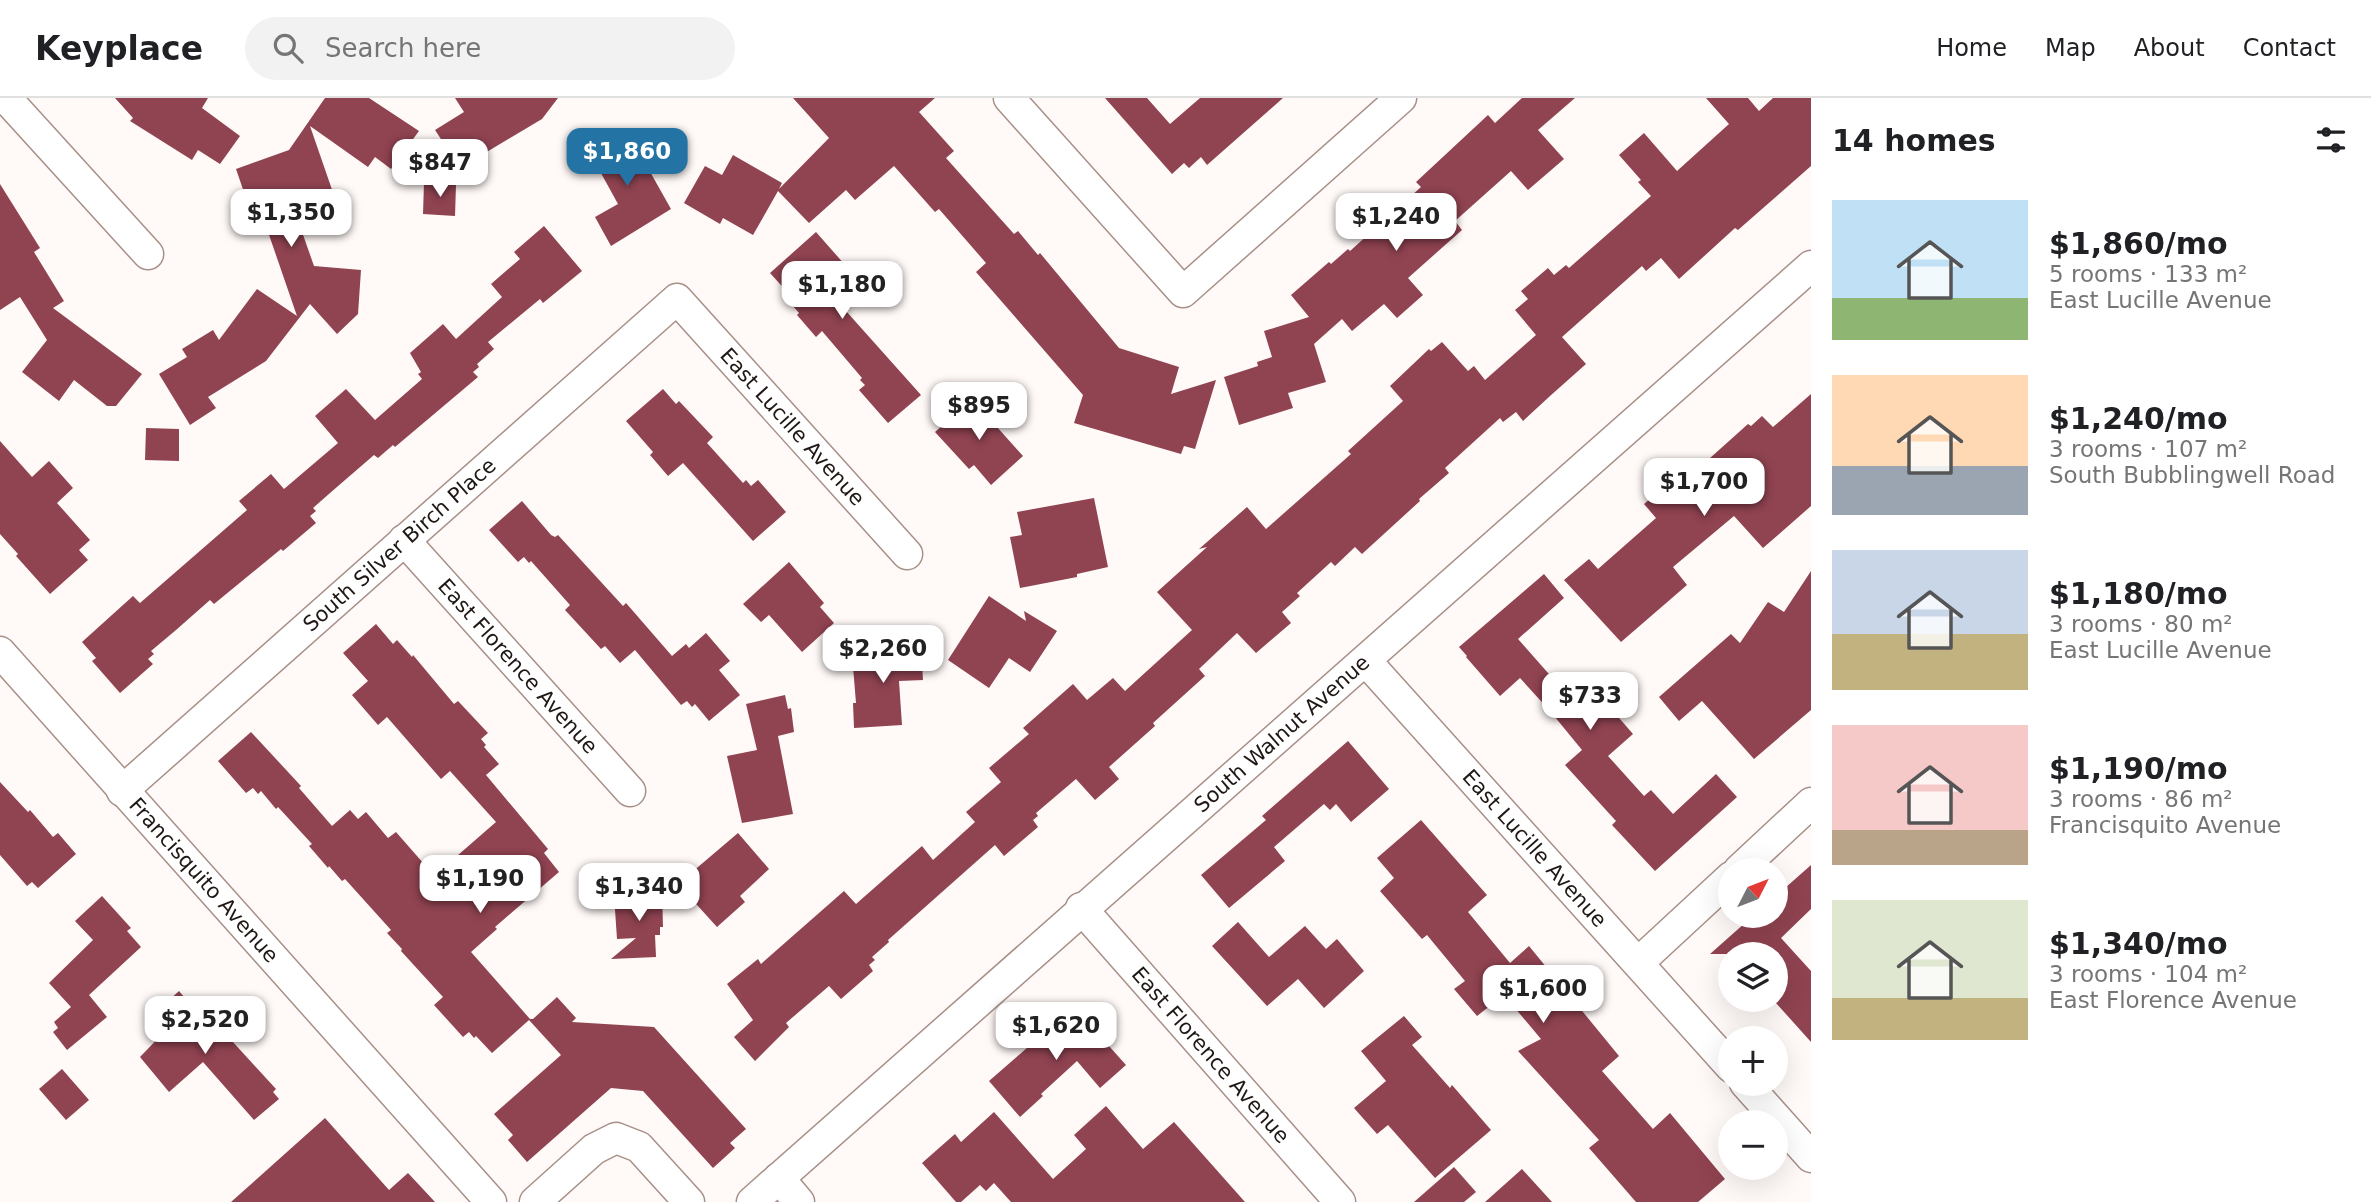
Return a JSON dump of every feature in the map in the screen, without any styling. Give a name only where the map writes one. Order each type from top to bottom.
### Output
[{"type":"street","points":[[6,98],[148,254]]},
{"type":"street","points":[[1009,98],[1183,292],[1401,98]]},
{"type":"street","name":"South Walnut Avenue","points":[[752,1202],[1811,266]]},
{"type":"street","name":"East Lucille Avenue","points":[[677,299],[907,554]]},
{"type":"street","name":"South Silver Birch Place","points":[[122,791],[677,299]]},
{"type":"street","name":"East Florence Avenue","points":[[404,540],[630,791]]},
{"type":"street","name":"Francisquito Avenue","points":[[0,652],[491,1202]]},
{"type":"street","name":"East Lucille Avenue","points":[[1366,661],[1718,1053]]},
{"type":"street","points":[[1752,858],[1811,803]]},
{"type":"street","points":[[1638,963],[1718,889]]},
{"type":"street","name":"East Florence Avenue","points":[[1082,908],[1340,1202]]},
{"type":"street","points":[[1757,1096],[1811,1157]]},
{"type":"street","points":[[535,1202],[594,1149],[616,1138],[639,1147],[689,1202]]},
{"type":"street","points":[[779,1178],[799,1202]]},
{"type":"building","points":[[115,98],[208,98],[202,108],[240,136],[220,164],[198,150],[192,160],[130,121],[133,118]]},
{"type":"building","points":[[325,98],[369,98],[419,131],[391,169],[375,157],[368,167],[310,126],[338,207],[334,209],[336,216],[301,229],[314,266],[361,270],[358,314],[337,334],[310,304],[266,361],[208,397],[216,408],[190,425],[159,374],[187,357],[182,349],[213,330],[219,340],[257,289],[297,316],[257,200],[248,204],[236,169],[289,150]]},
{"type":"building","points":[[455,98],[558,98],[542,119],[460,168],[435,130],[464,112]]},
{"type":"building","points":[[793,98],[935,98],[919,112],[954,151],[946,158],[1014,234],[1018,231],[1038,255],[1040,253],[1119,348],[1179,367],[1171,394],[1216,380],[1195,449],[1184,446],[1181,454],[1074,423],[1083,395],[976,272],[986,263],[939,209],[935,212],[894,166],[855,200],[846,190],[809,223],[778,191],[753,235],[723,218],[720,224],[684,203],[705,166],[722,175],[733,155],[782,183],[779,189],[829,138]]},
{"type":"building","points":[[1105,98],[1147,98],[1170,124],[1200,98],[1283,98],[1207,165],[1201,157],[1189,168],[1184,163],[1172,174]]},
{"type":"building","points":[[1522,98],[1575,98],[1538,130],[1564,159],[1528,190],[1511,171],[1455,221],[1462,230],[1408,278],[1423,295],[1397,318],[1384,304],[1352,331],[1342,319],[1314,344],[1326,382],[1288,393],[1293,408],[1239,425],[1224,377],[1258,366],[1257,362],[1272,357],[1264,331],[1309,317],[1291,295],[1329,262],[1331,264],[1348,249],[1350,251],[1421,187],[1416,182],[1488,115],[1495,123]]},
{"type":"building","points":[[1706,98],[1748,98],[1759,111],[1773,98],[1811,98],[1811,166],[1738,230],[1735,228],[1679,279],[1661,258],[1646,271],[1642,266],[1562,337],[1586,364],[1523,421],[1516,412],[1503,422],[1500,418],[1445,468],[1449,473],[1362,554],[1355,547],[1335,566],[1331,562],[1297,593],[1300,596],[1282,612],[1291,623],[1256,653],[1237,633],[1199,669],[1205,676],[1109,767],[1119,779],[1095,800],[1076,779],[1036,813],[1038,816],[1033,820],[1038,827],[1004,856],[995,845],[888,940],[872,957],[875,960],[869,965],[873,971],[841,999],[829,986],[786,1023],[789,1027],[755,1061],[734,1037],[753,1020],[727,984],[758,959],[761,964],[844,891],[856,904],[922,846],[933,860],[975,822],[966,812],[1001,782],[989,768],[1029,734],[1023,728],[1073,684],[1087,700],[1113,678],[1125,691],[1192,630],[1157,592],[1207,547],[1199,549],[1247,507],[1266,529],[1351,454],[1348,451],[1403,401],[1390,386],[1429,349],[1431,351],[1442,342],[1468,371],[1474,366],[1485,380],[1536,335],[1515,310],[1528,299],[1521,291],[1548,268],[1554,275],[1566,265],[1569,268],[1651,196],[1619,155],[1644,133],[1677,171],[1729,124]]},
{"type":"building","points":[[617,131],[627,131],[671,209],[611,246],[595,217],[618,204],[596,164],[599,162],[590,147]]},
{"type":"building","points":[[424,183],[456,184],[455,216],[423,214]]},
{"type":"building","points":[[0,184],[40,248],[34,252],[64,301],[53,308],[142,374],[116,406],[107,406],[74,380],[59,401],[22,372],[47,340],[20,297],[0,310]]},
{"type":"building","points":[[544,226],[582,271],[543,303],[540,299],[488,342],[494,349],[477,364],[479,367],[473,372],[478,377],[395,447],[393,445],[378,458],[374,455],[313,508],[316,511],[310,516],[316,523],[214,604],[210,600],[151,651],[154,654],[148,659],[153,664],[120,693],[92,661],[96,658],[82,642],[133,596],[140,603],[247,510],[239,501],[271,474],[284,489],[338,443],[315,416],[346,389],[375,420],[422,379],[410,353],[443,324],[456,339],[502,297],[491,284],[520,259],[514,252]]},
{"type":"building","points":[[816,232],[868,291],[846,311],[921,395],[888,423],[859,390],[865,385],[860,380],[862,378],[822,331],[816,337],[785,297],[789,294],[770,273]]},
{"type":"building","points":[[663,389],[676,404],[679,401],[713,437],[707,443],[743,483],[746,480],[751,486],[758,480],[786,512],[753,541],[683,463],[668,476],[650,455],[653,452],[626,421]]},
{"type":"building","points":[[1811,394],[1811,506],[1763,548],[1734,516],[1673,567],[1687,585],[1621,642],[1564,580],[1589,559],[1598,569],[1656,518],[1644,504],[1696,462],[1700,467],[1748,424],[1751,426],[1762,416],[1773,427]]},
{"type":"building","points":[[972,399],[1023,456],[991,485],[974,465],[969,469],[935,432]]},
{"type":"building","points":[[146,428],[179,429],[179,461],[145,460]]},
{"type":"building","points":[[0,441],[32,477],[49,461],[73,488],[57,503],[90,540],[79,550],[88,560],[50,594],[0,534]]},
{"type":"building","points":[[1094,498],[1108,567],[1077,574],[1077,577],[1020,588],[1010,537],[1022,535],[1017,512]]},
{"type":"building","points":[[522,501],[551,535],[558,535],[623,606],[626,603],[672,656],[686,644],[689,648],[706,633],[730,661],[719,670],[740,695],[709,721],[695,704],[692,707],[687,701],[681,705],[635,650],[620,663],[605,646],[601,649],[565,610],[570,605],[531,561],[529,563],[524,557],[518,562],[489,530]]},
{"type":"building","points":[[789,562],[824,603],[820,607],[834,623],[802,652],[769,615],[761,622],[743,604]]},
{"type":"building","points":[[1811,571],[1811,710],[1754,759],[1702,701],[1679,721],[1659,697],[1731,634],[1740,643],[1768,602],[1784,612]]},
{"type":"building","points":[[1544,574],[1564,598],[1518,639],[1563,690],[1581,674],[1633,734],[1608,756],[1644,796],[1651,790],[1673,814],[1716,774],[1737,797],[1655,871],[1612,825],[1616,821],[1565,765],[1582,750],[1550,711],[1520,678],[1500,696],[1459,647]]},
{"type":"building","points":[[989,596],[1026,621],[1024,611],[1057,631],[1030,672],[1009,658],[989,688],[948,660]]},
{"type":"building","points":[[376,624],[393,644],[397,640],[412,657],[413,655],[454,704],[458,701],[488,733],[481,739],[486,745],[484,747],[499,764],[486,775],[548,849],[544,853],[559,872],[495,927],[497,929],[471,952],[530,1019],[557,997],[576,1018],[572,1022],[654,1027],[746,1129],[730,1143],[735,1148],[713,1168],[643,1091],[611,1088],[527,1162],[508,1140],[513,1135],[494,1114],[561,1055],[529,1020],[492,1053],[469,1032],[463,1037],[434,1005],[443,997],[387,933],[391,930],[345,879],[342,881],[329,866],[328,868],[309,846],[312,844],[278,807],[276,809],[261,791],[258,794],[253,788],[246,793],[218,761],[251,732],[301,786],[299,788],[332,826],[350,810],[358,819],[366,812],[388,838],[396,832],[424,864],[432,857],[442,869],[496,822],[450,771],[441,779],[387,717],[378,725],[352,695],[368,681],[343,653]]},
{"type":"building","points":[[921,647],[923,680],[899,681],[902,725],[854,728],[853,703],[856,703],[852,654]]},
{"type":"building","points":[[785,695],[788,709],[791,708],[794,732],[778,736],[793,814],[742,823],[727,756],[757,750],[746,704]]},
{"type":"building","points":[[1348,741],[1389,789],[1351,822],[1336,804],[1330,810],[1324,804],[1274,847],[1285,861],[1229,908],[1201,875],[1266,820],[1262,816]]},
{"type":"building","points":[[0,782],[28,812],[30,810],[53,837],[58,833],[76,854],[38,888],[32,882],[27,886],[0,855]]},
{"type":"building","points":[[1421,820],[1487,895],[1468,912],[1510,963],[1529,946],[1619,1056],[1602,1071],[1653,1129],[1670,1113],[1718,1171],[1718,1180],[1724,1180],[1698,1202],[1636,1202],[1589,1148],[1599,1140],[1518,1051],[1541,1039],[1504,995],[1477,1016],[1454,989],[1465,981],[1427,935],[1422,939],[1380,891],[1394,878],[1377,858]]},
{"type":"building","points":[[738,833],[769,869],[740,896],[745,902],[717,927],[678,884]]},
{"type":"building","points":[[1811,865],[1811,909],[1781,938],[1785,942],[1724,942],[1739,928],[1788,928],[1788,885]]},
{"type":"building","points":[[662,892],[663,927],[660,927],[660,935],[655,935],[656,957],[611,959],[636,938],[617,939],[614,895]]},
{"type":"building","points":[[102,896],[131,928],[127,931],[141,947],[89,995],[107,1017],[67,1050],[53,1032],[58,1028],[54,1022],[71,1007],[49,983],[93,940],[75,921]]},
{"type":"building","points":[[1238,922],[1269,957],[1305,926],[1326,949],[1337,939],[1364,971],[1324,1008],[1298,979],[1267,1006],[1212,946]]},
{"type":"building","points":[[1788,946],[1811,971],[1811,1042],[1784,1012],[1788,1012]]},
{"type":"building","points":[[179,991],[196,1011],[201,1007],[276,1089],[273,1092],[279,1099],[254,1120],[203,1062],[169,1092],[140,1057],[167,1029],[154,1014]]},
{"type":"building","points":[[1074,1007],[1126,1065],[1100,1088],[1077,1061],[1020,1117],[989,1081]]},
{"type":"building","points":[[1404,1016],[1422,1037],[1412,1045],[1491,1130],[1435,1178],[1388,1125],[1377,1134],[1354,1108],[1386,1081],[1361,1051]]},
{"type":"building","points":[[62,1069],[89,1100],[66,1120],[39,1089]]},
{"type":"building","points":[[1106,1106],[1143,1149],[1174,1122],[1245,1202],[1011,1202],[994,1183],[986,1191],[980,1185],[961,1202],[956,1202],[922,1163],[955,1134],[961,1142],[994,1112],[1053,1179],[1086,1149],[1074,1135]]},
{"type":"building","points":[[325,1118],[389,1190],[408,1173],[435,1202],[231,1202]]},
{"type":"building","points":[[1454,1167],[1476,1192],[1464,1202],[1414,1202]]},
{"type":"building","points":[[1522,1169],[1552,1202],[1485,1202]]}]
